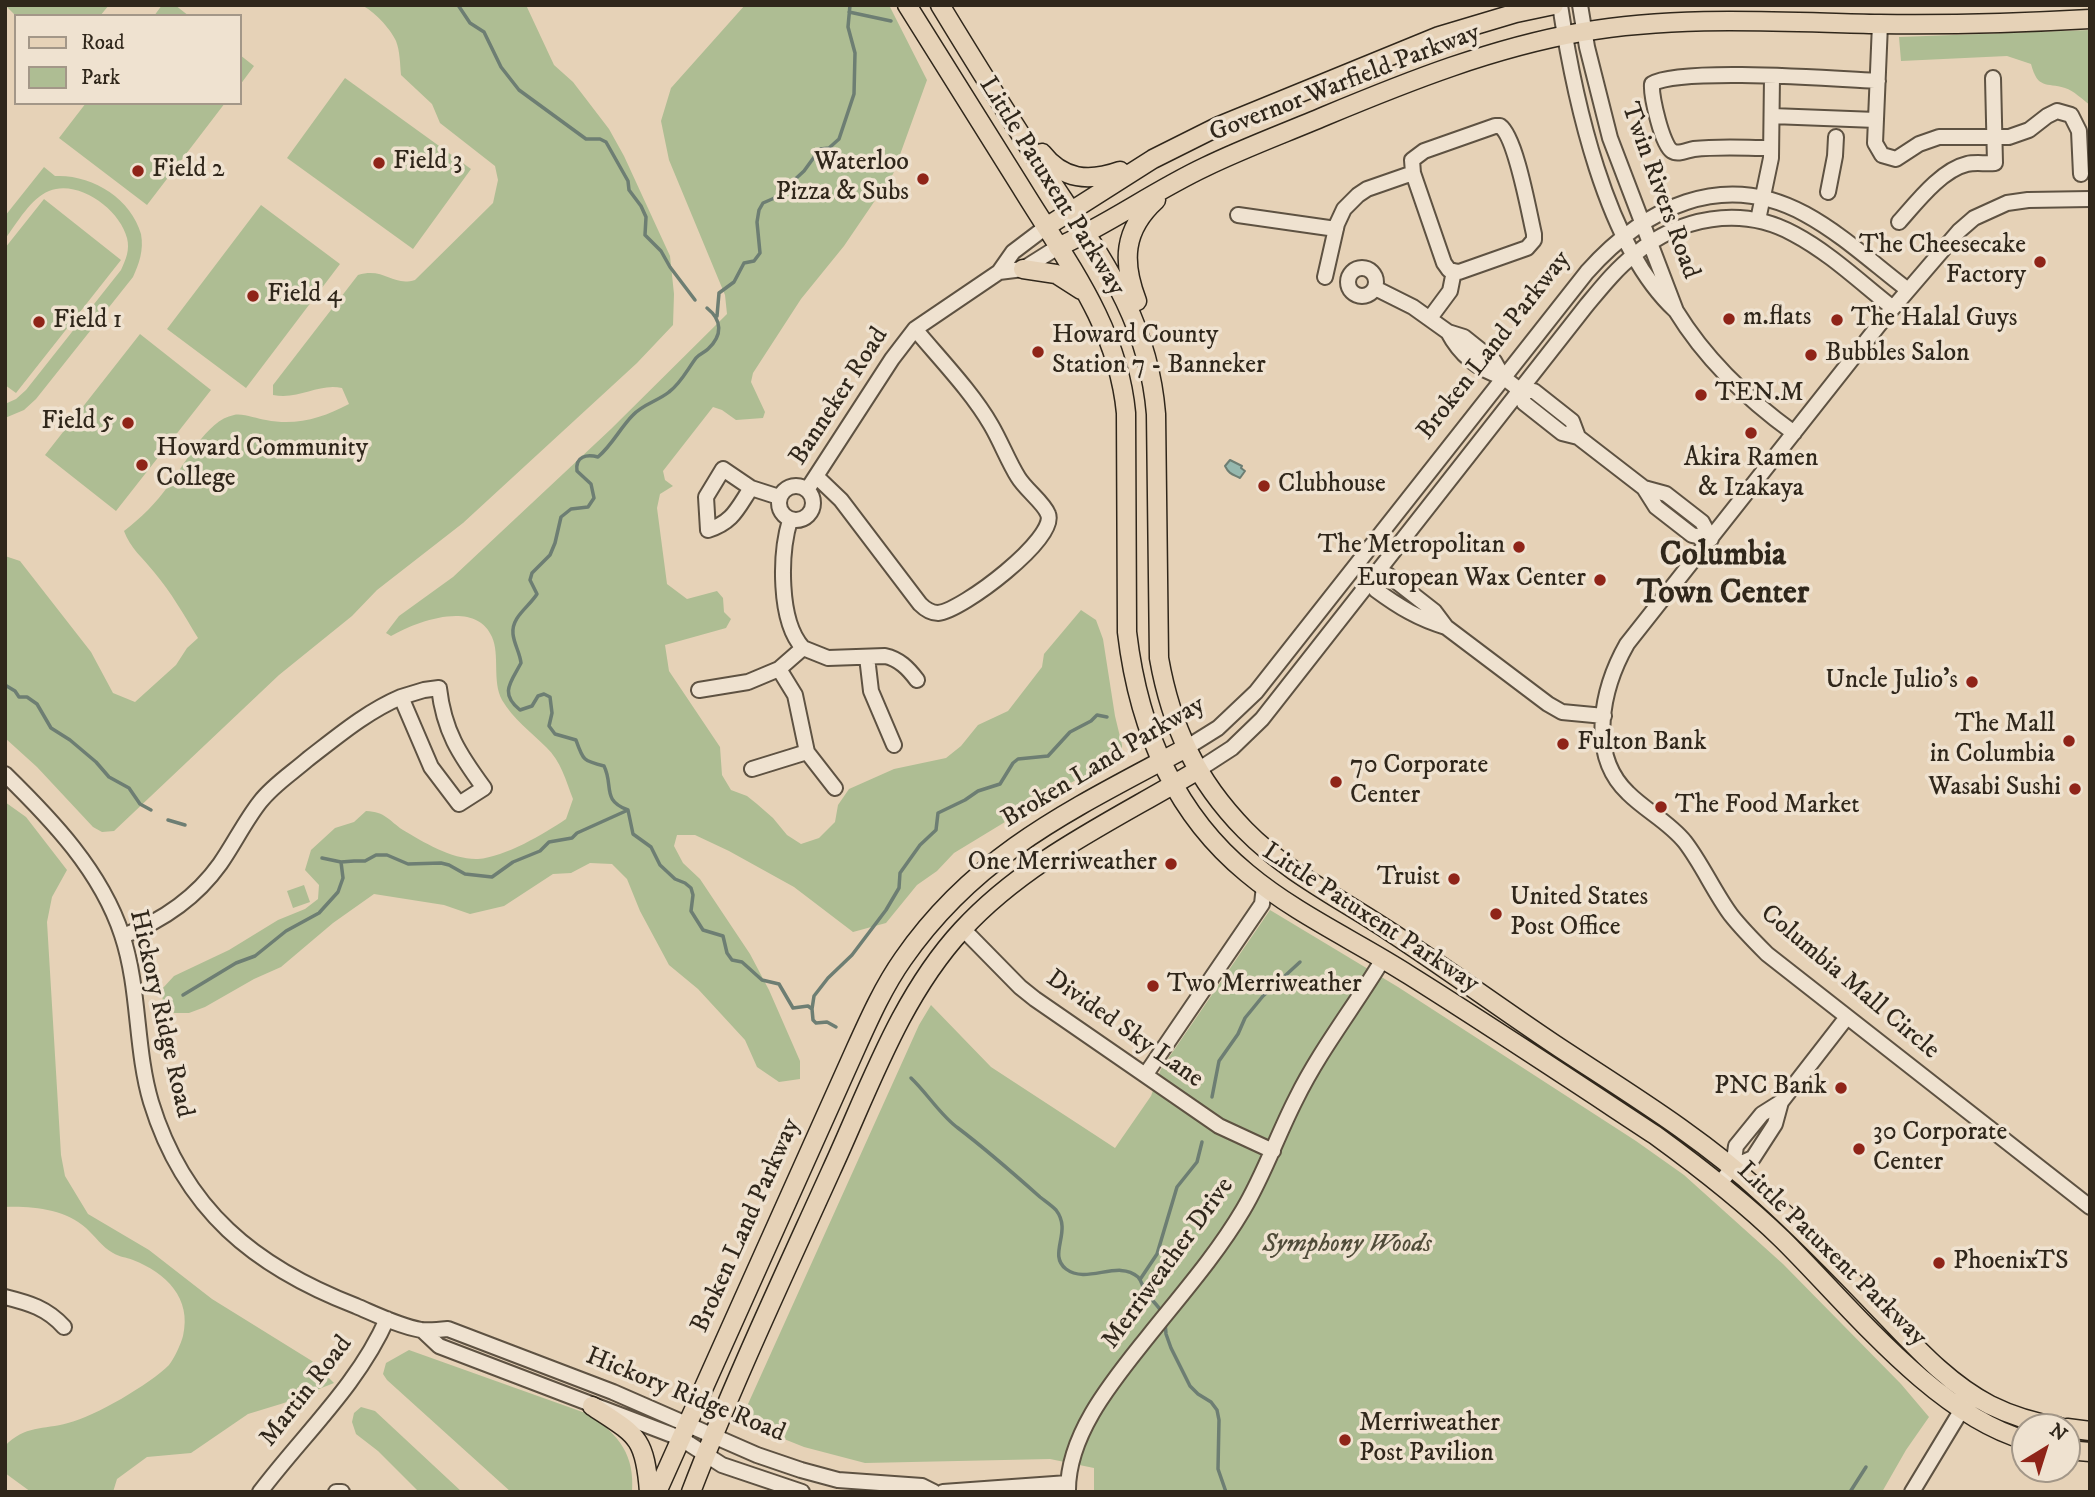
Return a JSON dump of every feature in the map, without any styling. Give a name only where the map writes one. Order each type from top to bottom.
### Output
[{"type":"main road","name":"Little Patuxent Parkway","points":[[907,5],[1090,297],[1115,355],[1124,390],[1127,456],[1127,632],[1138,698],[1161,762],[1203,830],[1264,886],[1447,999],[1655,1135],[1720,1183],[1783,1240],[1899,1357],[1944,1398],[2011,1435]]},
{"type":"main road","name":"Little Patuxent Parkway","points":[[940,5],[1117,282],[1145,348],[1154,383],[1156,414],[1160,658],[1165,690],[1186,748],[1198,770],[1229,811],[1271,853],[1668,1118],[1732,1167],[1796,1224],[1913,1343],[1972,1394],[2011,1414]]},
{"type":"main road","name":"Governor Warfield Parkway","points":[[1046,228],[1070,210],[1153,159],[1219,126],[1427,41],[1490,20],[1554,5]]},
{"type":"main road","name":"Governor Warfield Parkway","points":[[1058,247],[1086,235],[1174,183],[1259,143],[1410,81],[1480,57],[1565,36],[1700,20],[1880,24],[2090,19]]},
{"type":"main road","points":[[996,96],[1047,160],[1060,171],[1081,177],[1101,178],[1153,159]]},
{"type":"main road","points":[[1154,383],[1151,345],[1128,274],[1126,254],[1138,220],[1174,183]]},
{"type":"main road","points":[[1023,269],[1056,274],[1069,280],[1090,297]]},
{"type":"main road","name":"Broken Land Parkway","points":[[657,1492],[874,1010],[901,961],[941,910],[994,860],[1051,822],[1186,748]]},
{"type":"main road","name":"Broken Land Parkway","points":[[691,1492],[713,1435],[900,1022],[927,976],[963,929],[1012,883],[1037,865],[1198,770]]},
{"type":"main road","points":[[1313,918],[1361,937],[1375,937],[1386,929]]},
{"type":"main road","points":[[1383,959],[1388,953],[1406,954],[1462,980]]},
{"type":"main road","points":[[1447,999],[1530,1044],[1558,1047]]},
{"type":"main road","points":[[1548,1065],[1555,1059],[1574,1057]]},
{"type":"main road","points":[[592,1406],[630,1431],[636,1439],[645,1455],[649,1492]]},
{"type":"street","name":"Twin Rivers Road","points":[[1560,5],[1589,143],[1632,256],[1711,360],[1740,389],[1794,433]]},
{"type":"street","name":"Twin Rivers Road","points":[[1580,5],[1610,138],[1676,311]]},
{"type":"street","points":[[1880,24],[1875,143],[1878,150],[1891,159],[1939,137],[1994,138],[2020,135],[2053,112],[2066,112],[2076,120],[2078,126],[2081,174]]},
{"type":"street","points":[[1771,148],[1672,151],[1666,144],[1651,94],[1652,84],[1660,80],[1696,77],[1878,81]]},
{"type":"street","points":[[1758,220],[1771,148],[1772,77]]},
{"type":"street","points":[[1899,222],[1920,198],[1943,178],[1967,164],[1995,163],[1993,78]]},
{"type":"street","points":[[1772,116],[1876,120]]},
{"type":"street","points":[[1429,318],[1443,286],[1452,276],[1527,248],[1534,240],[1522,181],[1508,134],[1500,126],[1423,151],[1412,160],[1413,173],[1444,263],[1452,276]]},
{"type":"street","points":[[1828,192],[1836,137]]},
{"type":"street","points":[[1325,276],[1336,229],[1344,209],[1358,195],[1413,173]]},
{"type":"street","name":"Broken Land Parkway","points":[[1186,748],[1218,728],[1256,692],[1587,272],[1623,235],[1641,222],[1700,198],[1740,195],[1782,204],[1821,223],[1908,290]]},
{"type":"street","name":"Columbia Mall Circle","points":[[2090,199],[2028,200],[1992,209],[1974,218],[1959,231],[1893,307],[1627,644],[1609,681],[1604,716],[1604,749],[1612,776],[1636,801],[1676,832],[1747,935],[1767,954],[2090,1207]]},
{"type":"street","points":[[1238,215],[1336,229]]},
{"type":"street","name":"Broken Land Parkway","points":[[1198,770],[1232,748],[1262,719],[1586,306],[1632,256],[1650,243],[1671,230],[1704,220],[1758,220],[1791,232],[1809,243],[1893,307]]},
{"type":"street","name":"Banneker Road","points":[[807,490],[892,359],[915,329],[999,272],[1013,253],[1046,228]]},
{"type":"street","points":[[999,272],[1023,269],[1058,247]]},
{"type":"street","points":[[1375,288],[1429,318],[1448,332],[1457,349],[1487,372],[1503,377],[1521,391],[1534,391],[1572,421],[1578,437],[1644,488],[1666,494],[1702,522],[1711,538]]},
{"type":"street","points":[[817,477],[842,500],[920,604],[930,612],[949,609],[999,579],[1048,527],[1047,511],[1018,477],[991,425],[915,329]]},
{"type":"street","points":[[790,486],[807,490],[813,500],[810,513],[802,520],[790,520],[780,511],[779,497],[790,486]]},
{"type":"street","points":[[751,488],[779,497]]},
{"type":"street","points":[[790,520],[784,557],[786,608],[790,630],[803,648],[828,658],[892,657],[904,665],[917,680]]},
{"type":"street","points":[[1374,578],[1388,575],[1434,611],[1446,627],[1562,712],[1604,716]]},
{"type":"street","points":[[699,690],[748,682],[779,669],[803,648]]},
{"type":"street","points":[[867,657],[871,691],[894,745]]},
{"type":"street","points":[[779,669],[795,695],[807,752],[835,788]]},
{"type":"street","points":[[122,936],[162,919],[187,900],[220,864],[251,815],[271,790],[354,723],[386,703],[401,697],[424,690],[439,688],[445,723],[452,741],[484,788],[459,804],[431,767],[401,697]]},
{"type":"street","points":[[752,769],[807,752]]},
{"type":"street","name":"Hickory Ridge Road","points":[[5,774],[49,818],[74,848],[109,904],[122,936],[132,979],[145,1082],[152,1104],[178,1166],[207,1208],[232,1233],[279,1270],[317,1291],[422,1330],[448,1329],[613,1392],[683,1431],[705,1454],[722,1465],[802,1492]]},
{"type":"street","points":[[1146,1074],[1262,904],[1264,886]]},
{"type":"street","name":"Divided Sky Lane","points":[[963,929],[1035,999],[1219,1126],[1273,1151]]},
{"type":"street","name":"Merriweather Drive","points":[[1068,1487],[1084,1427],[1103,1396],[1237,1220],[1273,1151],[1296,1099],[1322,1053],[1383,959]]},
{"type":"street","points":[[1720,1183],[1732,1167],[1736,1146],[1762,1114],[1781,1102],[1847,1017]]},
{"type":"street","points":[[5,1297],[48,1311],[64,1327]]},
{"type":"street","name":"Martin Road","points":[[260,1492],[352,1379],[377,1341],[387,1319]]},
{"type":"street","name":"Hickory Ridge Road","points":[[422,1330],[439,1346],[592,1406],[683,1431],[713,1435],[757,1454],[838,1480],[922,1486],[934,1492]]},
{"type":"street","points":[[1912,1492],[1972,1394]]},
{"type":"street","points":[[943,1492],[1068,1487]]},
{"type":"street","points":[[335,1492],[342,1492]]},
{"type":"green space","points":[[5,5],[109,5],[102,14],[14,14]]},
{"type":"green space","points":[[162,5],[175,5],[186,14],[155,14]]},
{"type":"green space","points":[[361,5],[526,5],[554,65],[573,82],[609,129],[670,256],[674,294],[673,325],[637,363],[463,523],[377,590],[352,616],[279,675],[114,831],[102,832],[93,827],[37,767],[5,738],[5,556],[20,561],[91,652],[113,693],[135,702],[176,665],[187,648],[198,638],[172,596],[133,548],[124,531],[154,504],[205,434],[224,419],[234,415],[246,415],[277,422],[299,421],[319,417],[349,404],[342,388],[325,388],[283,396],[273,395],[273,385],[358,275],[375,273],[400,281],[415,280],[493,203],[498,180],[495,166],[440,123],[432,104],[401,75],[398,49],[393,36],[376,15]]},
{"type":"green space","points":[[745,5],[889,5],[927,80],[893,174],[844,246],[801,299],[753,373],[751,382],[765,412],[763,418],[736,420],[713,407],[663,471],[665,480],[673,486],[660,494],[657,508],[667,584],[687,599],[717,591],[723,598],[724,612],[731,619],[726,628],[665,645],[669,671],[720,747],[722,775],[731,790],[747,796],[773,818],[787,835],[801,844],[819,838],[835,822],[838,805],[849,789],[894,769],[946,758],[961,746],[978,725],[1008,711],[1042,667],[1044,654],[1081,610],[1096,620],[1103,639],[1122,752],[1115,760],[1018,810],[1005,822],[954,853],[937,871],[917,885],[886,923],[853,932],[794,887],[729,851],[695,835],[677,835],[674,846],[683,863],[700,879],[750,954],[769,990],[800,1061],[800,1079],[779,1082],[757,1067],[745,1040],[698,989],[669,965],[640,911],[627,879],[612,864],[590,863],[571,873],[553,874],[504,906],[470,914],[444,905],[374,894],[333,923],[281,967],[205,1007],[189,1013],[173,1013],[163,1006],[162,989],[174,976],[229,950],[278,920],[305,909],[318,899],[319,885],[305,870],[311,850],[335,828],[354,822],[366,811],[383,815],[420,840],[468,859],[500,854],[536,838],[566,819],[573,799],[562,772],[556,758],[502,700],[497,685],[496,652],[492,637],[484,625],[460,616],[445,617],[416,624],[391,636],[386,633],[399,616],[453,577],[611,429],[727,314],[725,295],[669,160],[661,121],[671,88]]},
{"type":"green space","points":[[2090,30],[2090,105],[2068,89],[2040,81],[2031,64],[2007,56],[1901,61],[1899,37]]},
{"type":"green space","name":"Field 2","points":[[242,57],[254,66],[242,82]]},
{"type":"green space","name":"Field 3","points":[[345,78],[471,169],[413,249],[287,158]]},
{"type":"green space","name":"Field 2","points":[[84,105],[223,105],[147,205],[59,138]]},
{"type":"green space","points":[[44,167],[55,176],[69,176],[95,184],[119,199],[136,221],[142,240],[141,251],[133,277],[36,399],[24,410],[5,418],[5,404],[26,390],[121,270],[128,250],[123,227],[116,217],[97,200],[73,189],[61,188],[42,194],[5,239],[5,216]]},
{"type":"green space","name":"Field 1","points":[[44,199],[121,260],[16,393],[5,385],[5,248]]},
{"type":"green space","name":"Field 4","points":[[261,205],[340,264],[246,388],[167,329]]},
{"type":"green space","name":"Field 5","points":[[140,334],[211,390],[116,511],[45,455]]},
{"type":"green space","points":[[5,802],[26,817],[67,870],[52,897],[47,922],[61,1155],[65,1176],[88,1214],[149,1250],[212,1299],[312,1361],[334,1383],[248,1414],[191,1453],[147,1457],[117,1479],[113,1492],[31,1492],[5,1473],[5,1446],[12,1439],[27,1431],[79,1420],[121,1399],[160,1373],[169,1365],[177,1351],[185,1322],[180,1299],[166,1280],[145,1265],[109,1251],[78,1222],[48,1210],[5,1207]]},
{"type":"green space","points":[[304,885],[310,902],[293,908],[287,891]]},
{"type":"green space","name":"Symphony Woods","points":[[1270,910],[1398,987],[1636,1141],[1684,1175],[1783,1264],[1901,1384],[1929,1417],[1882,1492],[1094,1492],[1094,1468],[1050,1459],[865,1463],[804,1447],[744,1423],[748,1404],[919,1025],[931,1005],[991,1067],[1115,1148],[1151,1096],[1161,1069]]},
{"type":"green space","points":[[409,1350],[591,1415],[610,1431],[628,1457],[632,1492],[511,1492],[387,1380],[383,1374],[386,1363]]},
{"type":"green space","points":[[361,1407],[375,1411],[462,1492],[419,1492],[378,1451],[356,1434],[352,1422],[354,1413]]},
{"type":"water","points":[[1230,460],[1242,466],[1245,471],[1240,478],[1226,469],[1225,466]]},
{"type":"waterway","points":[[458,5],[470,23],[484,32],[501,67],[519,90],[586,139],[606,142],[628,181],[629,190],[646,217],[645,235],[661,251],[695,300]]},
{"type":"waterway","points":[[717,316],[719,293],[734,282],[744,263],[754,261],[760,253],[757,222],[763,203],[786,193],[791,183],[804,171],[820,149],[829,148],[839,139],[854,94],[855,53],[848,27],[850,5]]},
{"type":"waterway","points":[[849,12],[891,21]]},
{"type":"waterway","points":[[707,308],[716,318],[719,328],[713,344],[697,357],[673,388],[633,415],[598,457],[586,456],[578,462],[577,471],[591,484],[594,498],[588,507],[571,509],[561,517],[550,555],[532,573],[530,580],[537,594],[518,617],[513,628],[521,663],[508,693],[520,710],[532,706],[538,696],[544,694],[550,697],[552,713],[549,726],[555,734],[576,740],[582,756],[588,761],[604,766],[611,797],[614,802],[628,810],[633,834],[651,847],[660,865],[675,879],[691,888],[691,911],[703,930],[723,936],[727,953],[732,960],[742,962],[762,980],[779,984],[793,1008],[808,1006],[812,1009],[816,1023],[827,1022],[836,1027]]},
{"type":"waterway","points":[[5,685],[19,697],[27,697],[37,704],[51,728],[70,740],[109,777],[129,788],[140,804],[151,810]]},
{"type":"waterway","points":[[812,1009],[814,996],[852,955],[886,910],[899,888],[900,873],[920,845],[936,830],[938,813],[978,791],[1000,784],[1018,759],[1048,756],[1070,732],[1097,715],[1107,717]]},
{"type":"waterway","points":[[322,858],[341,862],[365,861],[376,855],[387,855],[408,864],[441,863],[465,874],[492,877],[513,862],[540,851],[549,842],[572,838],[577,833],[628,810]]},
{"type":"waterway","points":[[168,820],[185,825]]},
{"type":"waterway","points":[[183,995],[236,963],[255,956],[286,931],[319,913],[338,892],[343,878],[341,862]]},
{"type":"waterway","points":[[1212,1097],[1219,1061],[1238,1034],[1245,1018],[1263,996],[1300,962]]},
{"type":"waterway","points":[[911,1078],[952,1123],[1056,1210],[1062,1226],[1059,1257],[1066,1269],[1083,1274],[1121,1270],[1130,1272],[1139,1279],[1161,1311]]},
{"type":"waterway","points":[[1141,1278],[1157,1254],[1177,1187],[1197,1162],[1202,1142]]},
{"type":"waterway","points":[[1165,1322],[1171,1348],[1190,1386],[1217,1410],[1218,1469],[1226,1492]]},
{"type":"waterway","points":[[1850,1492],[1866,1467]]},
{"type":"place","name":"Field 3","points":[[379,163]]},
{"type":"place","name":"Field 2","points":[[138,171]]},
{"type":"place","name":"Waterloo Pizza & Subs","points":[[923,179]]},
{"type":"place","name":"The Cheesecake Factory","points":[[2040,262]]},
{"type":"place","name":"Field 4","points":[[253,296]]},
{"type":"place","name":"m.flats","points":[[1729,319]]},
{"type":"place","name":"The Halal Guys","points":[[1837,320]]},
{"type":"place","name":"Field 1","points":[[39,322]]},
{"type":"place","name":"Howard County Station 7 - Banneker","points":[[1038,352]]},
{"type":"place","name":"Bubbles Salon","points":[[1811,355]]},
{"type":"place","name":"TEN.M","points":[[1701,395]]},
{"type":"place","name":"Field 5","points":[[128,423]]},
{"type":"place","name":"Akira Ramen & Izakaya","points":[[1751,433]]},
{"type":"place","name":"Howard Community College","points":[[142,465]]},
{"type":"place","name":"Clubhouse","points":[[1264,486]]},
{"type":"place","name":"The Metropolitan","points":[[1519,547]]},
{"type":"place","name":"European Wax Center","points":[[1600,580]]},
{"type":"place","name":"Uncle Julio's","points":[[1972,682]]},
{"type":"place","name":"The Mall in Columbia","points":[[2069,741]]},
{"type":"place","name":"Fulton Bank","points":[[1563,744]]},
{"type":"place","name":"70 Corporate Center","points":[[1336,782]]},
{"type":"place","name":"Wasabi Sushi","points":[[2075,789]]},
{"type":"place","name":"The Food Market","points":[[1661,807]]},
{"type":"place","name":"One Merriweather","points":[[1171,864]]},
{"type":"place","name":"Truist","points":[[1454,879]]},
{"type":"place","name":"United States Post Office","points":[[1496,914]]},
{"type":"place","name":"Two Merriweather","points":[[1153,986]]},
{"type":"place","name":"PNC Bank","points":[[1841,1088]]},
{"type":"place","name":"30 Corporate Center","points":[[1859,1149]]},
{"type":"place","name":"PhoenixTS","points":[[1939,1263]]},
{"type":"place","name":"Merriweather Post Pavilion","points":[[1345,1440]]},
{"type":"district","name":"Columbia Town Center","points":[[1723,576]]}]
